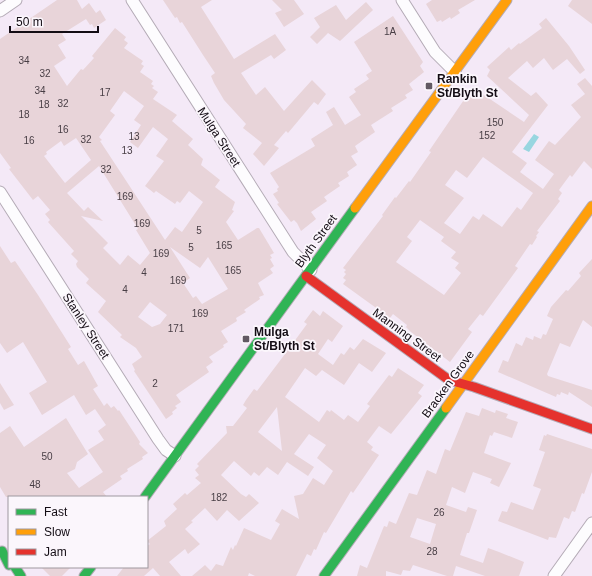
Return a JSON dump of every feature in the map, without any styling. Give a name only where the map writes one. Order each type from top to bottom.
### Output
[{"type":"street","points":[[0,11],[16,0]]},
{"type":"street","name":"Mulga Street","points":[[132,0],[293,252],[308,273]]},
{"type":"street","points":[[402,0],[435,52],[455,72]]},
{"type":"street","name":"Blyth Street","points":[[146,496],[507,0]]},
{"type":"street","name":"Stanley Street","points":[[0,192],[158,439],[166,450],[175,456]]},
{"type":"street","name":"Bracken Grove","points":[[324,576],[592,206]]},
{"type":"street","name":"Manning Street","points":[[308,273],[449,380],[592,429]]},
{"type":"street","points":[[554,576],[592,523]]},
{"type":"street","points":[[3,552],[8,564]]},
{"type":"street","points":[[84,576],[90,568]]},
{"type":"water","points":[[534,134],[539,137],[529,152],[523,149]]},
{"type":"building","points":[[57,0],[77,0],[82,9],[89,3],[96,13],[100,10],[106,20],[94,28],[86,19],[62,34],[66,40],[58,45],[66,58],[54,66],[67,86],[81,69],[83,70],[94,58],[92,56],[115,28],[126,37],[124,40],[128,43],[124,48],[143,61],[141,64],[144,66],[140,72],[153,81],[151,84],[154,86],[152,88],[158,92],[153,99],[177,115],[172,121],[193,139],[188,145],[203,159],[201,165],[220,180],[215,187],[235,202],[232,210],[234,211],[226,222],[238,240],[259,228],[274,253],[270,255],[272,258],[270,259],[274,266],[270,269],[273,273],[258,283],[264,295],[259,297],[260,299],[244,310],[246,312],[236,318],[237,321],[221,331],[228,342],[223,345],[224,347],[209,357],[213,362],[206,367],[209,372],[176,395],[181,402],[175,406],[177,408],[172,412],[173,414],[166,419],[134,371],[135,370],[132,364],[142,357],[136,348],[120,337],[122,335],[98,312],[106,301],[86,283],[89,279],[77,267],[76,264],[78,261],[71,254],[74,251],[48,222],[50,220],[45,214],[50,210],[38,196],[33,200],[9,169],[11,168],[0,153],[0,39]],"holes":[[[124,91],[144,106],[134,120],[141,125],[130,142],[138,148],[153,127],[168,139],[156,156],[164,161],[145,186],[154,193],[156,191],[175,204],[177,201],[180,203],[189,191],[203,202],[182,232],[175,227],[165,240],[100,141],[102,140],[99,137],[115,115],[110,111]],[[76,138],[91,160],[65,183],[44,156],[47,154],[46,152],[61,141],[64,146]],[[99,166],[138,229],[136,230],[150,253],[140,265],[128,255],[120,265],[103,248],[108,243],[81,216],[103,221],[88,207],[84,211],[67,193]],[[170,247],[200,268],[208,257],[228,289],[202,304],[196,296],[193,298],[183,283],[190,278]],[[150,302],[167,315],[160,324],[152,327],[138,317]]]},
{"type":"building","points":[[163,0],[212,0],[201,7],[234,59],[275,34],[286,50],[274,59],[271,55],[241,73],[256,95],[265,87],[284,111],[312,80],[326,94],[318,105],[314,102],[288,133],[286,131],[274,145],[279,148],[264,166],[253,154],[262,143],[243,128],[246,124],[224,100],[214,83],[211,76],[215,73],[182,22],[180,23],[177,17],[175,18]]},
{"type":"building","points":[[272,0],[294,0],[304,14],[284,27],[275,13],[282,10]]},
{"type":"building","points":[[432,0],[475,0],[458,10],[460,13],[451,19],[450,17],[442,22],[441,20],[437,22],[426,4]]},
{"type":"building","points":[[572,0],[592,0],[592,24],[568,6]]},
{"type":"building","points":[[366,2],[373,10],[340,41],[328,33],[317,44],[310,37],[320,27],[314,18],[336,5],[346,20]]},
{"type":"building","points":[[393,16],[423,62],[420,66],[424,72],[409,84],[413,90],[405,95],[407,98],[391,108],[393,111],[371,125],[375,132],[355,146],[358,152],[351,156],[357,165],[347,172],[349,176],[338,183],[340,186],[324,197],[327,201],[311,212],[316,219],[301,231],[297,223],[294,220],[291,222],[277,204],[279,203],[273,194],[278,191],[277,189],[279,187],[270,173],[315,146],[311,139],[333,125],[326,112],[334,107],[345,125],[361,115],[349,97],[356,92],[354,89],[369,79],[366,75],[372,71],[354,42]]},
{"type":"building","points":[[546,18],[569,46],[585,70],[580,74],[567,59],[553,70],[544,58],[533,68],[527,61],[508,78],[531,96],[536,92],[548,105],[512,152],[527,163],[520,172],[543,189],[554,174],[535,160],[549,141],[555,145],[581,117],[571,105],[585,94],[577,84],[585,78],[592,86],[592,169],[584,161],[572,177],[570,175],[559,190],[562,193],[558,199],[560,201],[537,231],[539,232],[532,245],[530,244],[515,266],[518,268],[483,316],[480,314],[468,329],[472,332],[450,362],[411,332],[406,327],[407,325],[393,314],[390,318],[343,284],[346,280],[343,278],[346,274],[344,272],[346,270],[343,268],[383,216],[382,215],[395,197],[396,198],[409,181],[410,182],[431,152],[429,151],[472,88],[524,122],[529,115],[487,76],[490,70],[487,67],[509,47],[511,50],[542,28],[539,24]],"holes":[[[483,157],[533,193],[521,210],[517,207],[502,227],[483,214],[479,220],[473,216],[460,234],[444,223],[464,198],[445,185],[456,170],[467,178]],[[420,220],[444,237],[441,241],[456,252],[451,258],[459,263],[455,268],[461,273],[444,295],[396,262],[412,241],[407,237]]]},
{"type":"building","points":[[0,246],[11,263],[15,261],[38,295],[71,347],[68,349],[78,365],[84,361],[98,386],[93,389],[104,406],[107,403],[111,408],[114,406],[118,411],[119,410],[140,442],[139,444],[148,453],[142,457],[143,459],[127,469],[128,471],[120,476],[122,479],[103,492],[106,496],[6,497],[0,487],[0,433],[10,426],[24,447],[66,418],[88,454],[77,462],[75,469],[67,473],[79,488],[103,472],[88,450],[104,440],[98,431],[106,425],[95,409],[86,415],[74,395],[42,415],[29,393],[47,382],[23,342],[7,353],[0,343]]},
{"type":"building","points":[[592,259],[592,327],[583,320],[570,347],[560,343],[547,374],[548,376],[592,390],[592,407],[569,392],[568,395],[561,392],[560,395],[557,394],[556,397],[498,372],[503,360],[508,362],[516,343],[522,346],[526,337],[533,340],[534,336],[541,339],[543,334],[546,335],[553,319],[547,316],[551,307],[581,276],[579,273]]},
{"type":"building","points":[[313,310],[320,316],[323,311],[343,326],[332,342],[328,339],[318,354],[333,365],[341,353],[344,355],[350,347],[354,350],[363,339],[386,353],[372,372],[359,363],[344,385],[322,370],[316,376],[305,368],[285,397],[319,422],[327,410],[330,412],[331,410],[344,420],[348,415],[358,422],[370,406],[367,404],[389,375],[392,377],[398,368],[424,385],[418,393],[422,396],[391,434],[379,426],[367,442],[373,447],[371,450],[379,455],[353,493],[351,491],[326,533],[324,532],[316,550],[314,549],[311,556],[307,554],[296,576],[255,576],[249,573],[248,576],[192,576],[205,565],[211,571],[216,564],[223,566],[231,547],[233,550],[244,528],[271,540],[280,524],[275,521],[282,509],[299,519],[294,496],[303,494],[313,478],[324,485],[333,471],[317,458],[326,445],[309,434],[294,454],[314,467],[308,476],[287,462],[278,475],[267,467],[259,476],[254,472],[251,476],[234,461],[221,475],[241,494],[246,497],[249,494],[259,503],[239,521],[227,510],[217,521],[205,508],[191,521],[193,522],[185,529],[200,544],[188,554],[185,549],[169,562],[181,576],[160,576],[153,568],[144,576],[117,576],[123,568],[148,568],[148,545],[150,544],[148,540],[166,526],[164,521],[177,509],[173,504],[185,493],[187,495],[201,483],[195,478],[199,475],[195,470],[199,466],[197,464],[227,433],[226,426],[233,426],[247,408],[243,405],[246,400],[254,389],[257,391],[307,324],[304,322]],"holes":[[[277,407],[282,451],[258,432]]]},
{"type":"building","points":[[0,383],[14,405],[4,410],[0,403]]},
{"type":"building","points":[[482,408],[495,413],[496,410],[508,414],[506,418],[518,422],[512,438],[494,432],[492,436],[490,435],[484,453],[511,463],[499,487],[490,483],[492,479],[473,472],[465,493],[452,487],[446,505],[466,512],[468,507],[477,510],[469,533],[467,533],[460,555],[483,563],[488,548],[524,562],[519,576],[485,576],[456,566],[453,576],[447,576],[413,565],[410,571],[403,570],[401,575],[386,571],[386,576],[357,576],[360,565],[367,568],[384,526],[387,527],[389,521],[396,524],[409,493],[417,495],[427,470],[436,474],[445,449],[450,451],[466,412],[479,416]],"holes":[[[417,518],[436,524],[430,544],[410,537]]]},
{"type":"building","points":[[547,434],[592,449],[592,472],[584,494],[582,493],[575,512],[572,511],[569,519],[564,517],[556,538],[549,537],[548,540],[498,521],[502,511],[507,512],[511,502],[533,510],[541,489],[533,486],[545,452],[539,450],[544,435],[546,436]]},
{"type":"building","points":[[42,568],[70,568],[62,576],[50,576]]},
{"type":"traffic: fast","points":[[146,496],[355,208]]},
{"type":"traffic: fast","points":[[324,576],[446,408]]},
{"type":"traffic: fast","points":[[2,551],[8,563]]},
{"type":"traffic: fast","points":[[16,568],[21,576]]},
{"type":"traffic: fast","points":[[84,576],[90,568]]},
{"type":"traffic: slow","points":[[355,208],[507,0]]},
{"type":"traffic: slow","points":[[446,408],[592,206]]},
{"type":"traffic: jam","points":[[306,276],[449,380],[474,387],[592,429]]},
{"type":"place","name":"Rankin St/Blyth St","points":[[429,86]]},
{"type":"place","name":"Mulga St/Blyth St","points":[[246,339]]}]
